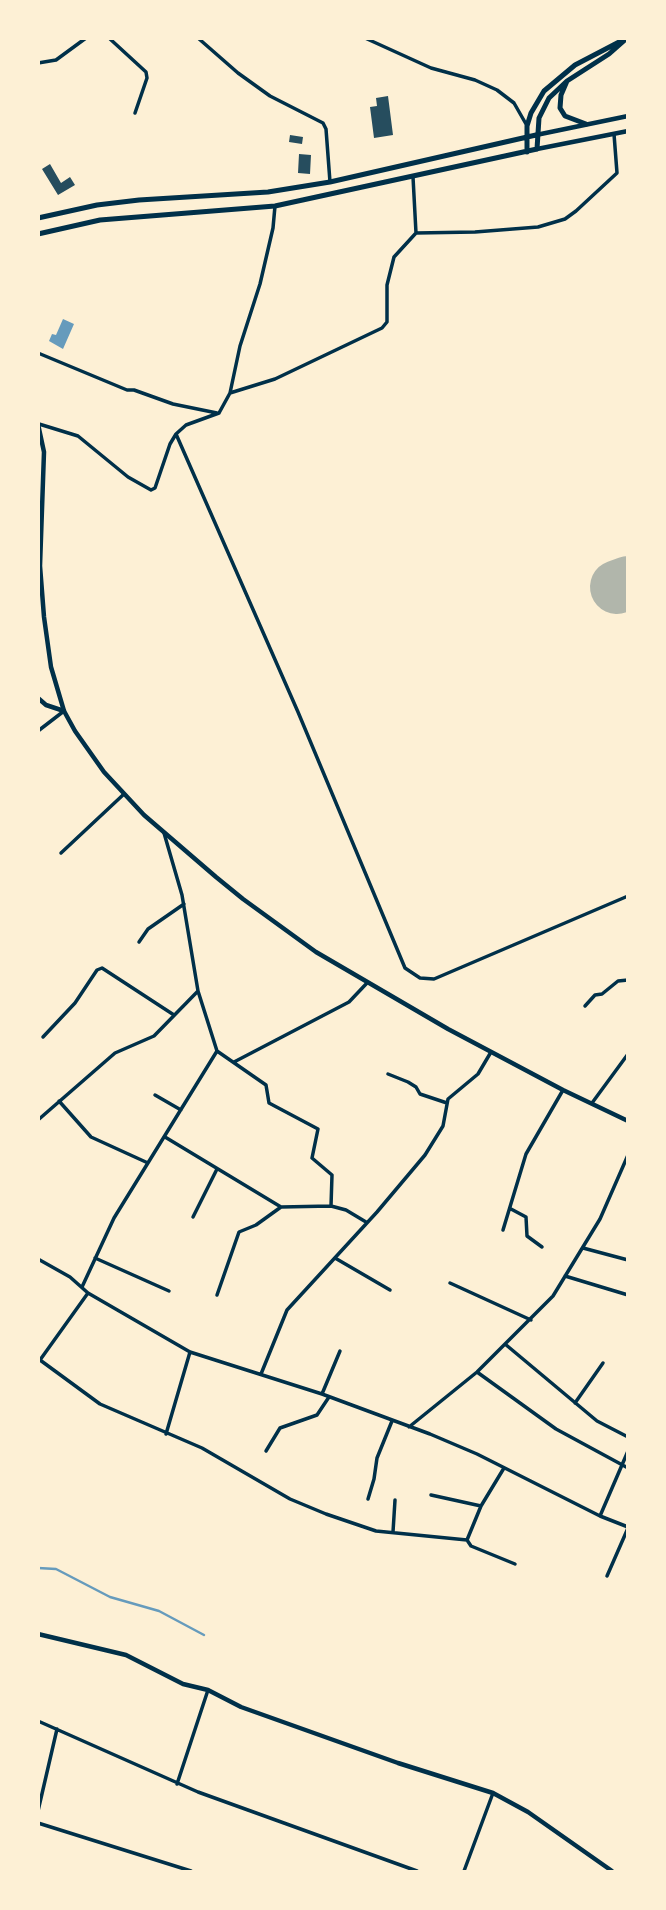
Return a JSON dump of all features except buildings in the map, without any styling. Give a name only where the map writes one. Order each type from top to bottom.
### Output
[{"type":"highway","points":[[527,152],[527,126],[537,100],[561,75],[587,57],[627,39]]},
{"type":"highway","points":[[38,234],[100,220],[275,206],[537,149],[536,135],[543,106],[556,89],[627,39]]},
{"type":"highway","points":[[567,80],[561,95],[560,108],[565,116],[586,124]]},
{"type":"highway","points":[[38,218],[118,203],[268,192],[330,182],[536,135]]},
{"type":"main road","points":[[536,135],[628,116]]},
{"type":"main road","points":[[537,149],[628,131]]},
{"type":"main road","points":[[39,424],[44,452],[40,545],[44,617],[51,667],[64,712],[89,752],[124,794],[163,833],[243,900],[316,952],[491,1052],[628,1121]]},
{"type":"main road","points":[[38,698],[46,705],[64,712]]},
{"type":"main road","points":[[38,1634],[126,1655],[183,1684],[208,1690],[241,1707],[398,1763],[493,1793],[528,1812],[612,1871]]},
{"type":"street","points":[[38,63],[56,60],[86,38]]},
{"type":"street","points":[[109,38],[146,72],[147,78],[135,113]]},
{"type":"street","points":[[198,38],[238,73],[270,96],[323,123],[326,129],[330,182]]},
{"type":"street","points":[[365,38],[431,68],[475,80],[497,90],[514,103],[527,126]]},
{"type":"street","points":[[416,233],[538,227],[565,219],[617,173],[614,134]]},
{"type":"street","points":[[230,393],[275,379],[382,328],[388,317],[387,285],[394,257],[416,233],[413,177]]},
{"type":"street","points":[[39,424],[78,436],[128,477],[151,490],[155,488],[176,433],[186,425],[219,413],[230,393],[240,346],[260,284],[273,228],[275,206]]},
{"type":"street","points":[[38,353],[127,390],[173,404],[219,413]]},
{"type":"street","points":[[176,433],[298,712],[405,968],[420,978],[434,979],[628,896]]},
{"type":"street","points":[[38,731],[64,712]]},
{"type":"street","points":[[61,853],[124,794]]},
{"type":"street","points":[[163,833],[184,905],[198,991],[217,1051],[266,1085],[269,1103],[318,1129],[312,1158],[332,1175],[331,1206]]},
{"type":"street","points":[[139,942],[148,929],[184,905]]},
{"type":"street","points":[[43,1037],[75,1003],[97,970],[102,968],[174,1015]]},
{"type":"street","points":[[585,1006],[595,995],[602,994],[618,981],[628,980]]},
{"type":"street","points":[[234,1062],[349,1002],[367,983]]},
{"type":"street","points":[[38,1120],[115,1054],[154,1036],[198,991]]},
{"type":"street","points":[[82,1287],[114,1218],[217,1051]]},
{"type":"street","points":[[261,1374],[287,1310],[434,1142],[445,1120],[447,1104],[453,1094],[478,1074],[491,1052]]},
{"type":"street","points":[[591,1104],[628,1054]]},
{"type":"street","points":[[388,1074],[416,1087],[420,1094],[447,1104]]},
{"type":"street","points":[[503,1230],[526,1154],[563,1090]]},
{"type":"street","points":[[156,1095],[181,1110]]},
{"type":"street","points":[[59,1101],[91,1137],[148,1163]]},
{"type":"street","points":[[164,1137],[281,1207],[331,1206],[346,1210],[366,1222]]},
{"type":"street","points":[[409,1427],[477,1372],[553,1296],[611,1196],[627,1156]]},
{"type":"street","points":[[193,1217],[217,1169]]},
{"type":"street","points":[[217,1296],[239,1232],[256,1225],[281,1207]]},
{"type":"street","points":[[511,1209],[526,1217],[527,1236],[542,1247]]},
{"type":"street","points":[[583,1248],[628,1260]]},
{"type":"street","points":[[95,1258],[169,1290]]},
{"type":"street","points":[[335,1258],[390,1290]]},
{"type":"street","points":[[38,1259],[88,1293],[190,1352],[328,1396],[409,1427],[505,1467],[628,1528],[607,1576]]},
{"type":"street","points":[[565,1276],[628,1295]]},
{"type":"street","points":[[450,1283],[531,1320]]},
{"type":"street","points":[[88,1293],[40,1358],[100,1404],[202,1448],[290,1499],[358,1526],[393,1533],[467,1540]]},
{"type":"street","points":[[505,1345],[597,1421],[627,1436]]},
{"type":"street","points":[[166,1434],[190,1352]]},
{"type":"street","points":[[322,1394],[340,1352]]},
{"type":"street","points":[[575,1403],[603,1363]]},
{"type":"street","points":[[477,1372],[556,1429],[628,1468]]},
{"type":"street","points":[[266,1451],[281,1428],[317,1415],[328,1396]]},
{"type":"street","points":[[368,1499],[377,1458],[392,1421]]},
{"type":"street","points":[[600,1516],[628,1451]]},
{"type":"street","points":[[467,1540],[481,1506],[505,1467]]},
{"type":"street","points":[[431,1495],[481,1506]]},
{"type":"street","points":[[393,1533],[395,1500]]},
{"type":"street","points":[[467,1540],[471,1546],[514,1564]]},
{"type":"street","points":[[177,1784],[208,1690]]},
{"type":"street","points":[[38,1721],[177,1784],[417,1871]]},
{"type":"street","points":[[38,1811],[57,1728]]},
{"type":"street","points":[[464,1871],[493,1793]]},
{"type":"street","points":[[38,1823],[191,1871]]},
{"type":"water","points":[[63,319],[74,324],[63,349],[49,341],[52,334],[56,335]]},
{"type":"waterway","points":[[38,1568],[56,1569],[110,1597],[159,1611],[204,1635]]},
{"type":"runway","points":[[617,587],[628,583]]}]
